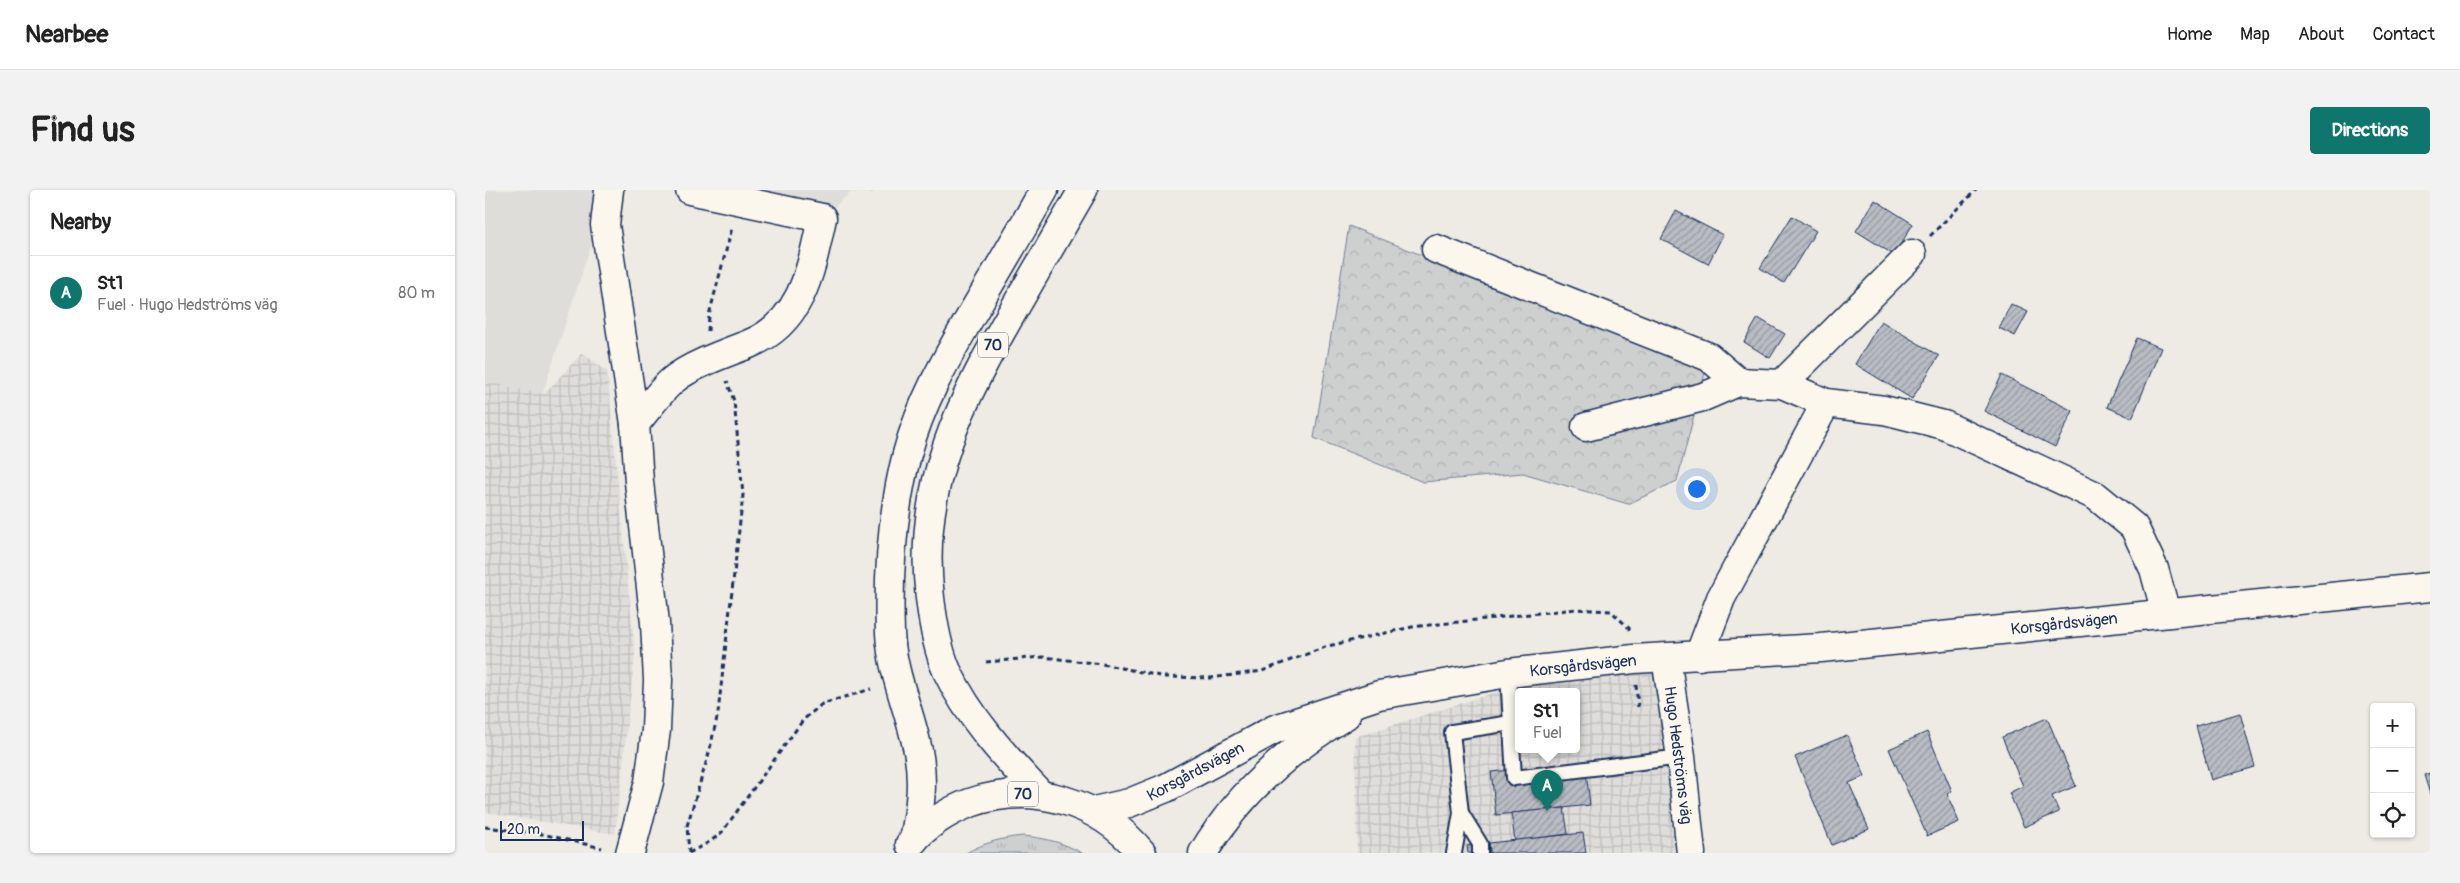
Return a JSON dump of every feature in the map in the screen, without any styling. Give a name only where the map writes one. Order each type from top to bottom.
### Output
[{"type":"main road","points":[[609,190],[605,225],[635,424],[639,482],[655,623],[658,680],[656,730],[649,782],[619,851]]},
{"type":"main road","points":[[635,424],[673,380],[718,355],[751,343],[776,328],[800,300],[811,270],[822,218],[740,199],[690,190]]},
{"type":"main road","name":"70","points":[[908,847],[921,805],[918,750],[899,682],[890,636],[890,576],[897,497],[908,452],[927,399],[949,354],[1044,190]]},
{"type":"main road","name":"70","points":[[1040,794],[1004,756],[974,717],[947,671],[933,628],[926,567],[929,513],[940,466],[958,415],[978,371],[1083,190]]},
{"type":"main road","points":[[1436,249],[1709,357],[1738,382]]},
{"type":"main road","points":[[1782,384],[1912,254]]},
{"type":"main road","points":[[1586,427],[1703,397],[1738,382],[1782,384],[1826,403],[1885,410],[1944,425],[2096,496],[2134,528],[2154,569],[2166,613]]},
{"type":"main road","points":[[1699,656],[1721,598],[1826,403]]},
{"type":"main road","name":"Korsgårdsvägen","points":[[1094,811],[1129,803],[1159,792],[1275,729],[1379,694],[1508,673],[1634,659],[1821,648],[2430,587]]},
{"type":"main road","name":"Hugo Hedströms väg","points":[[1666,658],[1681,757],[1691,853]]},
{"type":"main road","name":"Korsgårdsvägen","points":[[1203,853],[1243,797],[1287,754],[1379,694]]},
{"type":"main road","name":"70","points":[[908,847],[935,822],[959,807],[985,798],[1012,794],[1040,794],[1077,803],[1094,811],[1118,828],[1143,853]]},
{"type":"lane","points":[[1508,673],[1514,778],[1681,757]]},
{"type":"lane","points":[[1455,847],[1461,813],[1452,732],[1511,723]]},
{"type":"lane","points":[[1461,813],[1480,844],[1481,853]]},
{"type":"path","points":[[1912,254],[1976,190]]},
{"type":"path","points":[[740,199],[709,315],[708,332],[734,401],[743,495],[718,713],[709,753],[687,826],[689,853],[711,841],[721,832],[803,720],[822,704],[871,689]]},
{"type":"path","points":[[986,662],[1042,657],[1102,664],[1165,677],[1211,678],[1262,671],[1328,646],[1412,627],[1577,609],[1611,611],[1629,628],[1638,707]]},
{"type":"path","points":[[485,827],[542,834],[619,851]]},
{"type":"shaded area","points":[[485,190],[606,190],[595,233],[527,441],[485,437]]},
{"type":"shaded area","points":[[690,190],[873,190],[873,193],[851,192],[822,218]]},
{"type":"shaded area","points":[[582,353],[607,371],[635,654],[615,834],[485,812],[485,382],[544,394]]},
{"type":"shaded area","points":[[1666,658],[1691,853],[1357,853],[1355,737],[1512,687]]},
{"type":"green space","points":[[1349,226],[1706,369],[1677,481],[1628,504],[1523,473],[1423,482],[1314,438]]},
{"type":"green space","points":[[1023,836],[1053,841],[1082,853],[966,853],[993,841]]},
{"type":"building","points":[[1875,200],[1913,224],[1894,255],[1856,231]]},
{"type":"building","points":[[1676,211],[1723,235],[1708,264],[1661,239]]},
{"type":"building","points":[[1792,216],[1816,231],[1784,283],[1760,268]]},
{"type":"building","points":[[2011,304],[2028,312],[2015,336],[1999,328]]},
{"type":"building","points":[[1758,318],[1785,334],[1770,358],[1744,342]]},
{"type":"building","points":[[1881,321],[1939,356],[1912,399],[1855,364]]},
{"type":"building","points":[[2137,338],[2161,348],[2132,418],[2107,407]]},
{"type":"building","points":[[2002,375],[2073,411],[2055,447],[1984,411]]},
{"type":"building","points":[[2240,713],[2255,767],[2211,780],[2196,726]]},
{"type":"building","points":[[2047,718],[2076,786],[2052,796],[2059,812],[2024,827],[2009,793],[2023,786],[2002,737]]},
{"type":"building","points":[[1927,732],[1952,791],[1947,794],[1959,822],[1927,836],[1889,749]]},
{"type":"building","points":[[1847,735],[1865,776],[1849,783],[1869,829],[1832,845],[1795,757]]},
{"type":"building","points":[[1585,763],[1590,805],[1496,815],[1491,772]]},
{"type":"building","points":[[2430,773],[2430,794],[2424,775]]},
{"type":"building","points":[[1564,808],[1568,834],[1515,841],[1511,813]]},
{"type":"building","points":[[1583,833],[1586,853],[1490,853],[1489,843]]},
{"type":"building","points":[[1489,843],[1490,853],[1468,853],[1467,846]]},
{"type":"place","name":"St1","points":[[1547,811]]}]
